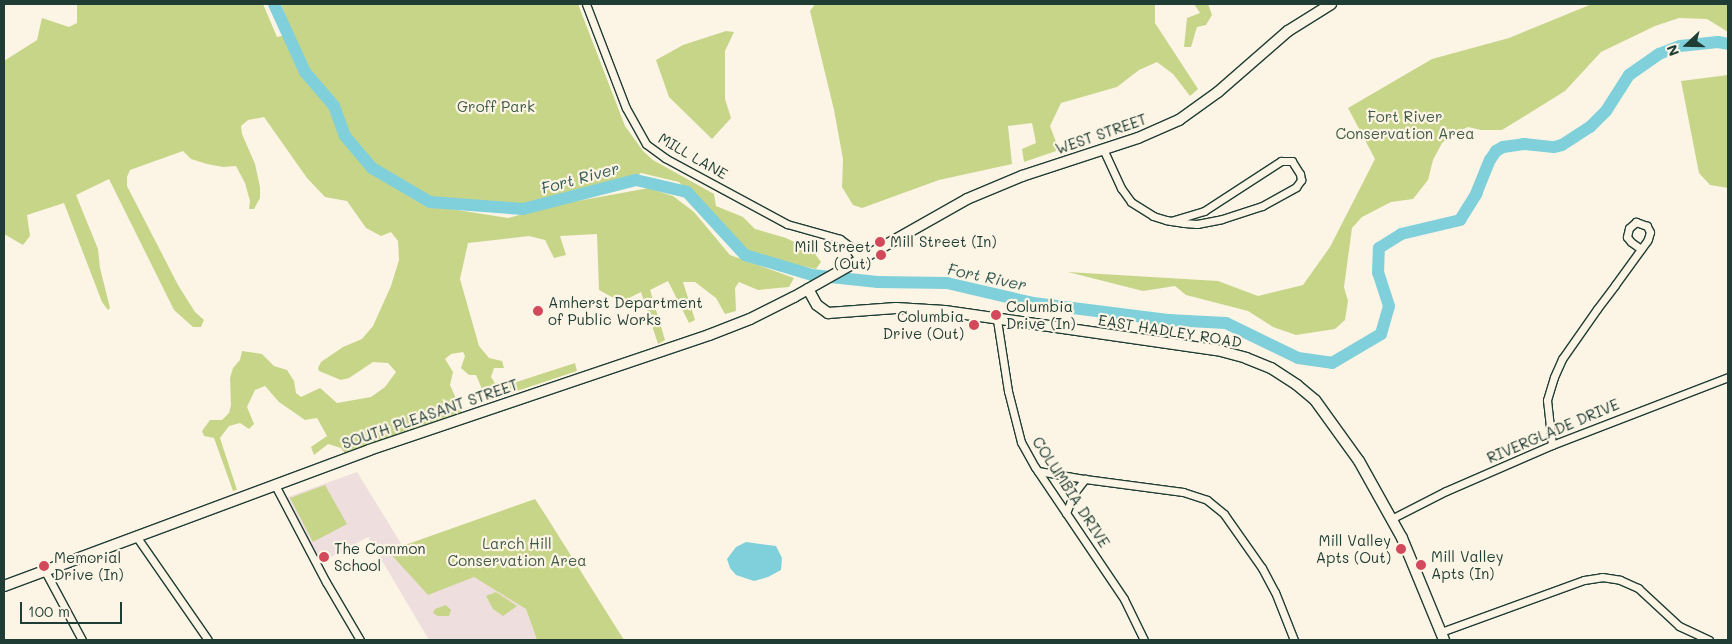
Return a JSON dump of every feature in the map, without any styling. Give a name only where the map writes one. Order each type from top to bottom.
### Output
[{"type":"main road","name":"WEST STREET","points":[[859,259],[940,213],[987,190],[1104,151],[1159,130],[1192,112],[1282,36],[1327,5]]},
{"type":"main road","name":"SOUTH PLEASANT STREET","points":[[4,586],[447,423],[719,331],[767,311],[859,259]]},
{"type":"main road","name":"EAST HADLEY ROAD","points":[[812,286],[817,305],[828,314],[914,308],[1217,350],[1246,358],[1271,368],[1303,390],[1325,412],[1359,461],[1393,518],[1415,566],[1443,636]]},
{"type":"street","name":"MILL LANE","points":[[586,4],[626,108],[646,144],[665,158],[786,224],[840,238],[852,247],[859,259]]},
{"type":"street","points":[[1104,151],[1120,188],[1131,202],[1150,214],[1171,221],[1203,223],[1255,209],[1296,187],[1300,180],[1299,171],[1292,161],[1281,161],[1204,211],[1171,221]]},
{"type":"street","points":[[1552,445],[1547,400],[1562,359],[1641,249]]},
{"type":"street","name":"COLUMBIA DRIVE","points":[[997,320],[1018,433],[1038,471],[1124,599],[1144,640]]},
{"type":"street","name":"RIVERGLADE DRIVE","points":[[1393,518],[1441,493],[1552,445],[1728,377]]},
{"type":"street","points":[[1038,471],[1183,492],[1213,503],[1229,520],[1262,568],[1278,597],[1294,640]]},
{"type":"street","points":[[1066,512],[1074,493],[1085,479]]},
{"type":"street","points":[[275,485],[323,577],[360,640]]},
{"type":"street","points":[[136,536],[208,640]]},
{"type":"street","points":[[45,571],[82,640]]},
{"type":"street","points":[[1443,636],[1584,580],[1602,577],[1620,580],[1638,588],[1679,626],[1709,640]]},
{"type":"shaded area","name":"The Common School","points":[[357,472],[402,545],[389,551],[474,576],[526,609],[537,640],[429,640],[368,537],[320,563],[285,498]]},
{"type":"green space","name":"Groff Park","points":[[77,4],[263,4],[277,37],[286,35],[279,17],[285,15],[281,4],[578,4],[625,126],[643,151],[653,160],[714,194],[716,206],[743,217],[755,229],[786,238],[813,251],[821,262],[816,269],[746,254],[679,182],[641,173],[610,193],[609,188],[523,210],[500,212],[432,203],[432,206],[508,218],[561,204],[649,188],[673,196],[694,212],[730,255],[794,278],[789,287],[758,290],[739,282],[735,288],[736,311],[725,314],[716,298],[695,282],[683,282],[695,320],[689,323],[668,281],[650,290],[665,340],[658,344],[641,292],[621,302],[599,290],[597,234],[560,236],[566,255],[554,258],[545,240],[529,236],[468,243],[460,279],[479,346],[489,358],[502,361],[504,368],[494,368],[491,377],[498,388],[575,363],[577,371],[487,401],[476,375],[469,375],[461,368],[465,356],[463,352],[451,354],[445,359],[453,372],[450,385],[462,412],[402,432],[346,455],[341,448],[328,444],[314,455],[311,447],[327,436],[317,418],[305,420],[279,402],[265,386],[255,390],[247,407],[254,424],[249,429],[240,423],[229,426],[220,438],[237,490],[233,491],[214,438],[204,436],[202,431],[210,420],[222,420],[229,413],[231,405],[230,378],[233,368],[240,360],[242,351],[262,354],[274,366],[287,370],[294,381],[296,393],[301,397],[320,388],[337,403],[371,397],[385,387],[396,372],[388,363],[373,362],[349,378],[341,380],[319,371],[318,368],[321,362],[343,347],[362,339],[373,326],[391,286],[399,260],[398,241],[391,232],[381,236],[366,228],[347,201],[325,197],[307,178],[264,117],[248,120],[241,126],[242,134],[255,164],[260,187],[260,198],[254,209],[249,209],[250,201],[245,183],[236,166],[223,167],[207,164],[191,159],[183,151],[130,170],[127,177],[127,186],[178,285],[195,312],[204,320],[201,327],[193,327],[174,310],[109,179],[76,195],[98,249],[100,268],[110,308],[108,310],[102,302],[64,203],[27,215],[30,236],[23,245],[4,234],[4,61],[37,40],[42,18],[69,27],[77,23]]},
{"type":"green space","points":[[815,4],[1155,4],[1155,23],[1198,89],[1190,96],[1173,74],[1157,62],[1139,70],[1117,87],[1061,103],[1050,126],[1059,150],[1024,162],[1022,149],[1036,143],[1032,123],[1008,126],[1012,164],[939,180],[862,208],[853,205],[842,187],[843,159],[834,110],[810,11]]},
{"type":"green space","points":[[1194,4],[1208,4],[1212,15],[1206,25],[1197,27],[1191,47],[1184,47],[1187,18],[1200,13]]},
{"type":"green space","name":"Fort River Conservation Area","points":[[1592,4],[1728,4],[1728,32],[1707,19],[1679,18],[1655,26],[1601,52],[1565,91],[1502,130],[1481,130],[1468,127],[1454,133],[1442,143],[1433,160],[1428,180],[1413,199],[1391,202],[1362,217],[1352,228],[1344,287],[1348,301],[1345,320],[1335,329],[1296,335],[1273,327],[1248,311],[1186,295],[1175,286],[1143,291],[1068,272],[1218,281],[1258,296],[1303,285],[1330,247],[1375,159],[1348,108],[1432,59],[1509,38]]},
{"type":"green space","points":[[726,31],[734,32],[725,51],[725,99],[731,118],[712,139],[669,97],[656,60],[683,45]]},
{"type":"green space","points":[[1728,75],[1728,188],[1710,185],[1699,173],[1681,81]]},
{"type":"green space","points":[[325,485],[347,524],[313,542],[290,498]]},
{"type":"green space","name":"Larch Hill Conservation Area","points":[[535,499],[624,640],[537,640],[526,609],[474,577],[428,595],[388,551]]},
{"type":"green space","points":[[496,592],[517,606],[503,616],[493,609],[486,596]]},
{"type":"green space","points":[[446,605],[451,610],[449,616],[438,616],[433,613],[435,609]]},
{"type":"water","points":[[746,542],[776,546],[782,558],[781,570],[768,577],[754,581],[736,575],[730,568],[727,559],[736,547]]},
{"type":"waterway","name":"Fort River","points":[[274,4],[305,72],[334,106],[345,136],[372,168],[430,202],[523,209],[636,180],[687,192],[745,255],[812,275],[878,282],[947,283],[1033,303],[1168,320],[1226,323],[1298,358],[1332,363],[1381,334],[1389,306],[1378,273],[1379,248],[1401,234],[1460,220],[1476,194],[1490,160],[1496,151],[1503,147],[1524,144],[1554,147],[1562,145],[1590,127],[1606,111],[1629,75],[1659,54],[1680,46],[1718,42],[1728,44]]},
{"type":"place","name":"Mill Street (In)","points":[[880,242]]},
{"type":"place","name":"Mill Street (Out)","points":[[881,255]]},
{"type":"place","name":"Amherst Department of Public Works","points":[[538,311]]},
{"type":"place","name":"Columbia Drive (In)","points":[[996,315]]},
{"type":"place","name":"Columbia Drive (Out)","points":[[974,325]]},
{"type":"place","name":"Mill Valley Apts (Out)","points":[[1401,549]]},
{"type":"place","name":"The Common School","points":[[324,557]]},
{"type":"place","name":"Mill Valley Apts (In)","points":[[1421,565]]},
{"type":"place","name":"Memorial Drive (In)","points":[[44,566]]}]
